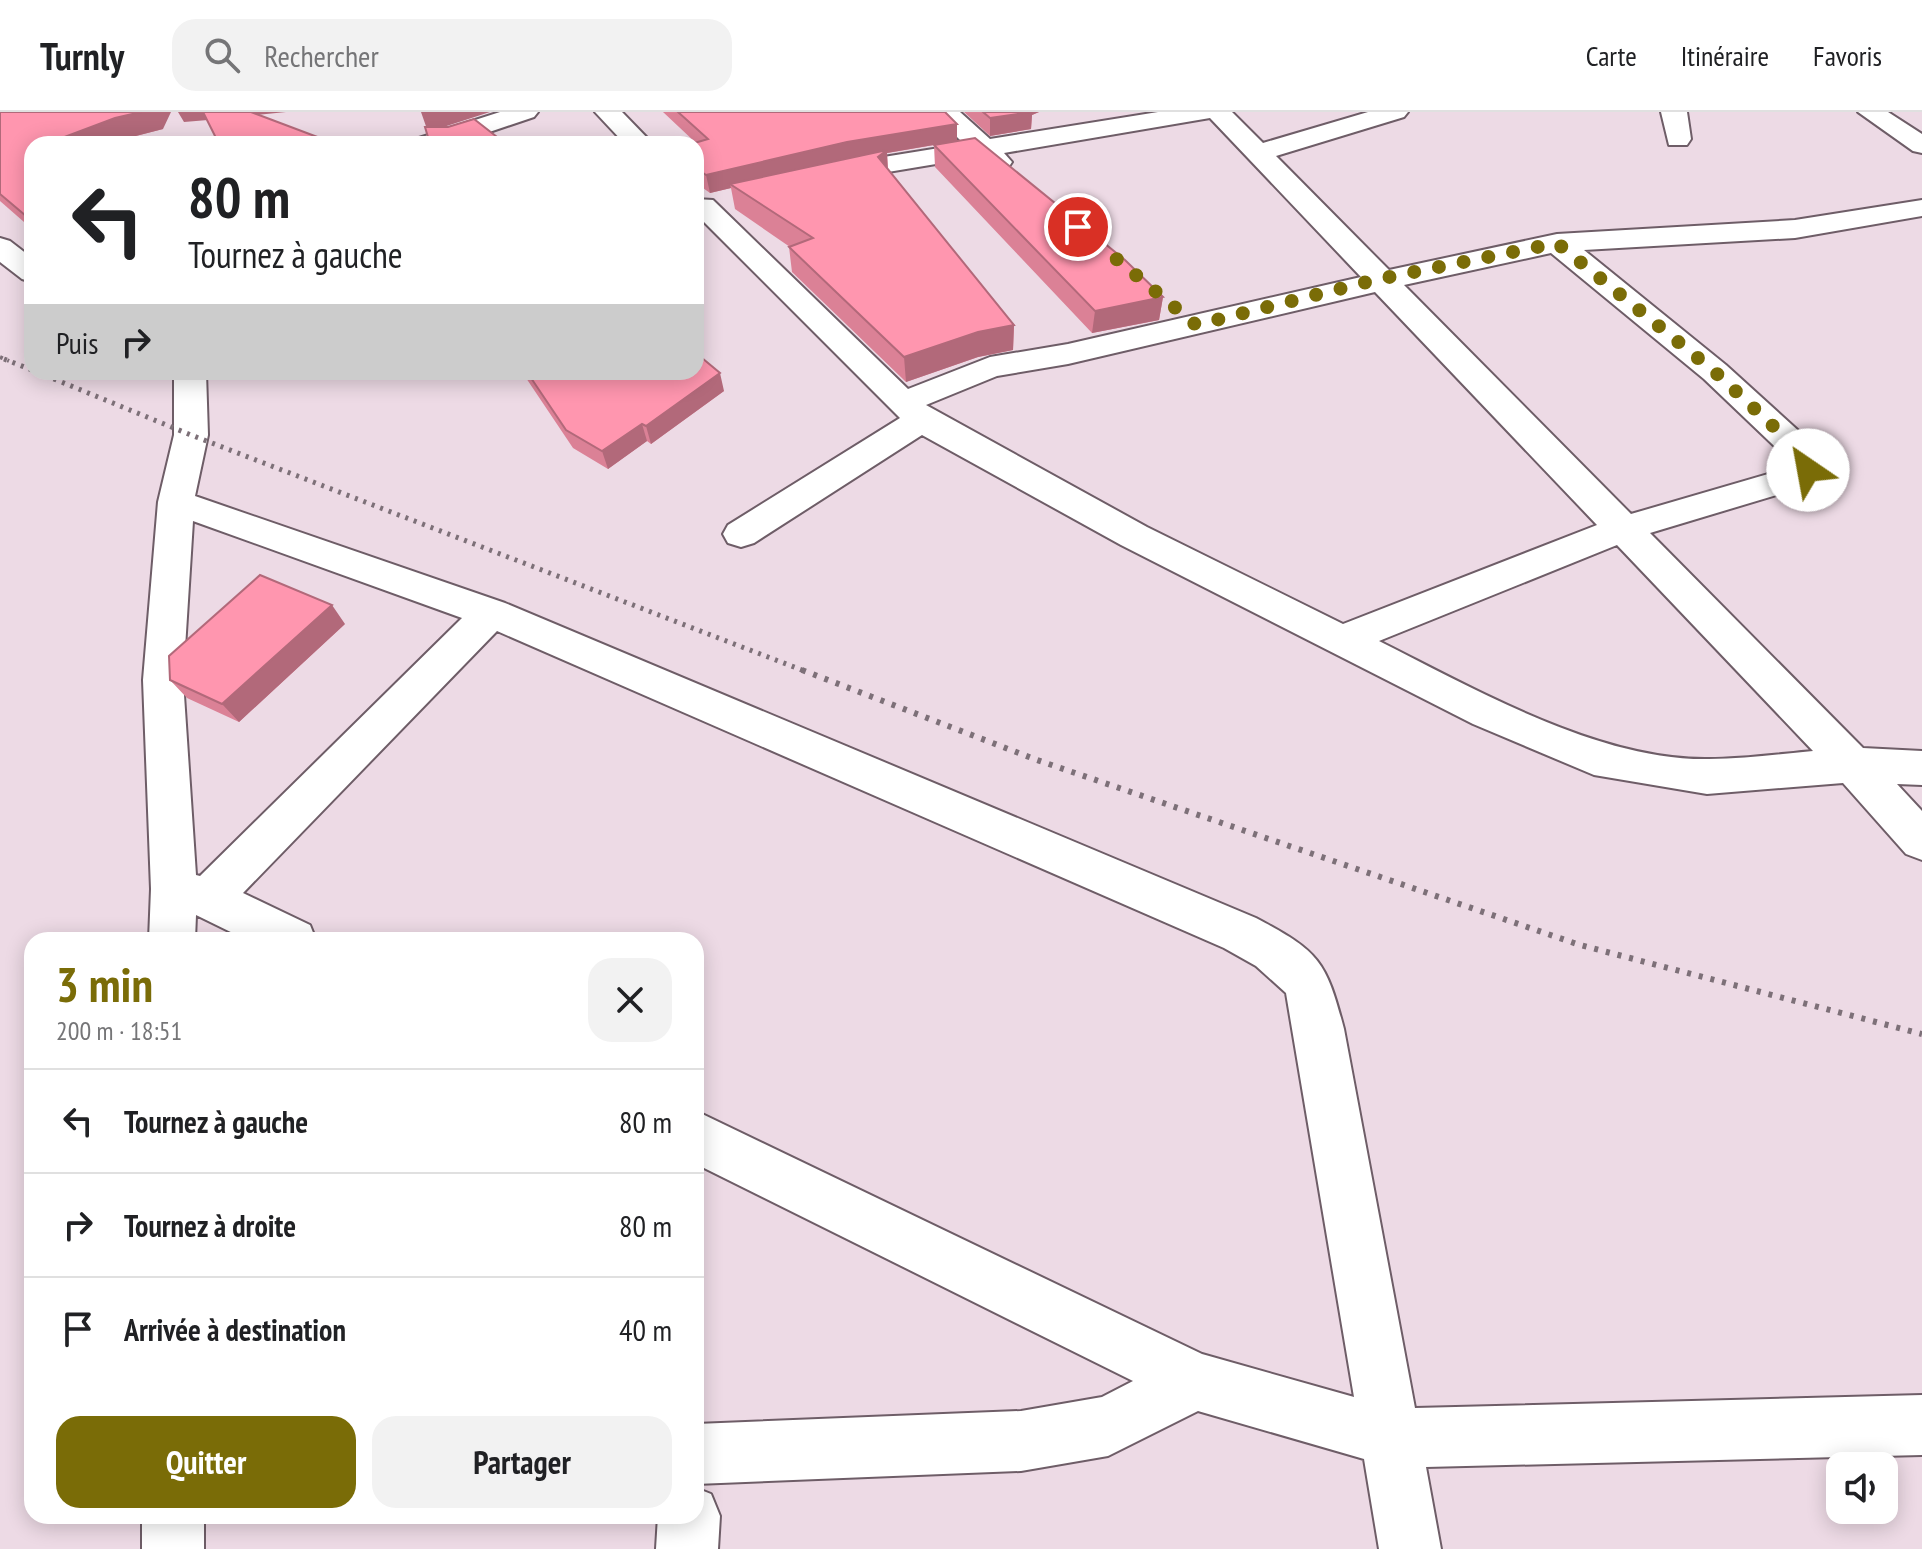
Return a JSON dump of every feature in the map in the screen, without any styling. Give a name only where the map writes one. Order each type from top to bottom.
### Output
[{"type":"street","points":[[452,136],[525,112]]},
{"type":"street","points":[[608,112],[632,136]]},
{"type":"street","points":[[945,112],[1019,178]]},
{"type":"street","points":[[805,180],[1204,112]]},
{"type":"street","points":[[1218,112],[1853,765],[1922,841]]},
{"type":"street","points":[[1257,153],[1395,112]]},
{"type":"street","points":[[1674,112],[1678,139]]},
{"type":"street","points":[[1871,112],[1922,145]]},
{"type":"street","points":[[707,203],[911,411],[1134,536],[1487,713],[1609,763],[1707,777],[1853,765],[1922,768]]},
{"type":"street","points":[[741,534],[911,411],[1018,359],[1068,354],[1379,279],[1557,243],[1795,229],[1922,208]]},
{"type":"street","points":[[1344,639],[1622,529],[1801,476],[1810,462],[1715,372],[1557,243]]},
{"type":"street","points":[[0,247],[24,266]]},
{"type":"street","points":[[1172,305],[1196,325]]},
{"type":"street","points":[[190,380],[191,435],[176,502],[163,680],[191,894]]},
{"type":"street","points":[[176,502],[491,613],[1240,933],[1273,951],[1307,981],[1319,1029],[1410,1549]]},
{"type":"street","points":[[175,932],[191,894],[491,613]]},
{"type":"street","points":[[191,894],[275,932]]},
{"type":"street","points":[[704,1141],[1195,1381],[1393,1438],[1922,1425]]},
{"type":"street","points":[[704,1454],[1021,1441],[1108,1426],[1195,1381]]},
{"type":"street","points":[[173,1524],[173,1549]]},
{"type":"street","points":[[687,1549],[689,1524]]},
{"type":"building","points":[[0,112],[141,112],[67,136],[24,136],[24,214],[0,194]]},
{"type":"building","points":[[203,112],[251,112],[315,136],[215,136]]},
{"type":"building","points":[[678,112],[945,112],[957,124],[847,142],[706,175],[704,140],[708,139]]},
{"type":"building","points":[[983,112],[1031,112],[990,118]]},
{"type":"building","points":[[474,119],[496,136],[428,136],[425,127],[448,127]]},
{"type":"building","points":[[975,138],[1125,260],[1163,297],[1095,311],[934,145]]},
{"type":"building","points":[[887,150],[878,157],[1014,325],[978,332],[904,357],[789,247],[813,238],[730,184]]},
{"type":"building","points":[[704,360],[720,373],[646,426],[642,424],[602,451],[566,430],[532,380],[704,380]]},
{"type":"building","points":[[260,575],[332,605],[222,704],[170,680],[169,656]]},
{"type":"railway","points":[[0,357],[8,361]]},
{"type":"railway","points":[[4,359],[8,361]]},
{"type":"railway","points":[[8,361],[24,367]]},
{"type":"railway","points":[[57,380],[191,435],[807,672]]},
{"type":"railway","points":[[802,670],[1037,760],[1580,945],[1922,1034]]},
{"type":"route","points":[[1078,227],[1196,325],[1379,279],[1557,243],[1715,372],[1801,452],[1810,462],[1808,470]]}]
